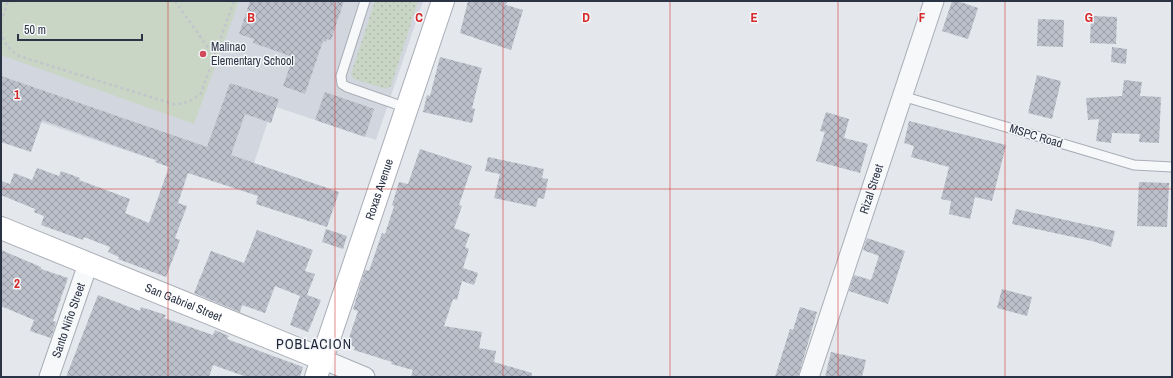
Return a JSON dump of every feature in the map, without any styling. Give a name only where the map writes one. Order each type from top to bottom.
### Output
[{"type":"main road","name":"Roxas Avenue","points":[[319,368],[443,1]]},
{"type":"main road","name":"San Gabriel Street","points":[[1,228],[88,264],[319,368]]},
{"type":"street","name":"Rizal Street","points":[[809,377],[934,1]]},
{"type":"street","name":"Santo Niño Street","points":[[49,377],[88,264]]},
{"type":"street","name":"San Gabriel Street","points":[[319,368],[366,377]]},
{"type":"lane","points":[[365,1],[341,76],[342,84],[407,108]]},
{"type":"lane","name":"MSPC Road","points":[[902,96],[1134,165],[1172,167]]},
{"type":"path","points":[[1,22],[8,1]]},
{"type":"path","points":[[175,1],[215,56]]},
{"type":"path","points":[[1,25],[1,32],[4,42],[19,56],[173,104],[184,104],[194,100],[201,93],[234,1]]},
{"type":"shaded area","name":"Malinao Elementary School","points":[[1,1],[423,1],[376,140],[273,106],[245,190],[1,109]]},
{"type":"green space","points":[[4,1],[239,1],[194,124],[1,55],[1,8]]},
{"type":"green space","points":[[375,1],[418,1],[391,86],[386,89],[354,79],[351,74]]},
{"type":"building","points":[[250,1],[344,1],[331,40],[327,39],[326,42],[323,41],[305,94],[283,86],[293,57],[253,43],[254,39],[239,34]]},
{"type":"building","points":[[468,1],[507,1],[506,5],[523,10],[511,50],[460,33]]},
{"type":"building","points":[[952,1],[957,1],[978,8],[968,39],[942,31]]},
{"type":"building","points":[[1091,16],[1117,17],[1116,44],[1090,43]]},
{"type":"building","points":[[1038,19],[1064,20],[1063,47],[1037,46]]},
{"type":"building","points":[[1112,47],[1127,49],[1126,64],[1111,62]]},
{"type":"building","points":[[440,57],[482,68],[472,108],[475,109],[472,123],[423,112],[427,95],[430,96]]},
{"type":"building","points":[[1037,75],[1061,81],[1052,119],[1028,113]]},
{"type":"building","points":[[1,76],[207,147],[230,83],[279,99],[271,123],[245,114],[231,155],[339,192],[327,227],[256,204],[258,196],[188,173],[178,203],[187,206],[175,238],[180,240],[166,277],[118,259],[119,257],[108,252],[110,247],[84,237],[83,240],[41,225],[44,216],[34,212],[35,209],[1,195],[1,181],[10,184],[14,173],[32,180],[37,168],[59,176],[61,171],[80,178],[79,180],[130,199],[125,213],[149,223],[169,167],[155,162],[156,160],[42,120],[31,152],[1,142]]},
{"type":"building","points":[[1124,80],[1142,82],[1140,96],[1161,97],[1159,143],[1139,142],[1140,134],[1112,133],[1111,143],[1096,141],[1099,119],[1088,120],[1086,98],[1122,96]]},
{"type":"building","points":[[325,92],[374,109],[365,137],[315,120]]},
{"type":"building","points":[[826,112],[849,119],[844,138],[868,144],[860,173],[816,161],[825,132],[820,131]]},
{"type":"building","points":[[909,121],[1006,145],[992,201],[975,197],[970,219],[949,214],[951,201],[941,199],[949,167],[911,157],[914,146],[904,143]]},
{"type":"building","points":[[420,149],[472,166],[459,205],[462,206],[454,228],[470,234],[465,247],[469,249],[463,268],[478,273],[474,285],[462,281],[457,300],[453,299],[444,326],[482,332],[479,348],[496,351],[494,362],[532,373],[532,377],[411,377],[413,370],[391,364],[392,362],[354,350],[355,347],[347,344],[358,311],[353,309],[365,270],[369,271],[382,233],[385,234],[394,206],[392,205],[399,182],[408,184]]},
{"type":"building","points":[[488,157],[544,169],[542,178],[548,179],[544,199],[538,198],[536,207],[494,198],[500,174],[485,171]]},
{"type":"building","points":[[1139,182],[1169,183],[1167,227],[1137,226]]},
{"type":"building","points":[[1016,209],[1115,231],[1111,247],[1092,241],[1012,224]]},
{"type":"building","points":[[326,229],[347,236],[343,249],[322,242]]},
{"type":"building","points":[[257,230],[313,250],[305,271],[315,274],[307,295],[321,300],[308,332],[290,325],[300,296],[275,286],[265,313],[242,305],[240,312],[194,293],[211,251],[244,263]]},
{"type":"building","points":[[867,238],[905,251],[888,304],[849,291],[854,275],[871,280],[879,256],[863,250]]},
{"type":"building","points":[[1,250],[41,267],[41,269],[68,278],[53,321],[56,322],[51,338],[30,331],[34,320],[1,306]]},
{"type":"building","points":[[1002,289],[1032,297],[1027,316],[997,308]]},
{"type":"building","points":[[98,295],[140,311],[141,307],[166,315],[164,318],[213,335],[215,330],[229,336],[227,339],[303,367],[300,377],[247,377],[213,365],[209,377],[66,377]]},
{"type":"building","points":[[800,307],[817,312],[798,377],[775,377],[790,329],[793,330]]},
{"type":"building","points":[[831,352],[866,360],[862,377],[825,377]]},
{"type":"place","name":"Malinao Elementary School","points":[[203,54]]},
{"type":"district","name":"POBLACION","points":[[314,344]]}]
